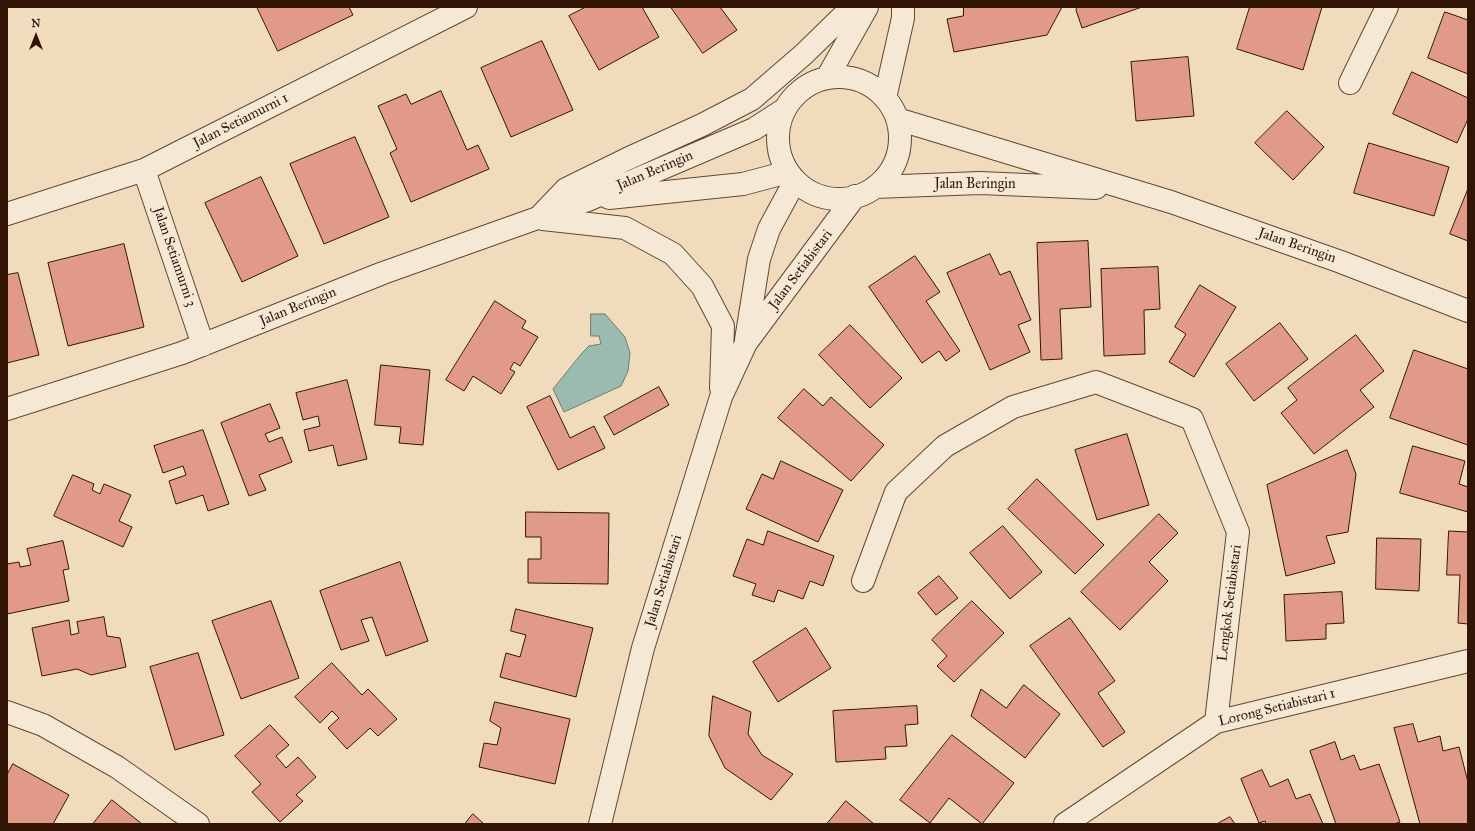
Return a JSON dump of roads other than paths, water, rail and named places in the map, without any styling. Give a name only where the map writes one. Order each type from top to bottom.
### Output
[{"type":"street","name":"Jalan Setiamurni 1","points":[[7,214],[144,170],[466,7]]},
{"type":"street","points":[[539,218],[566,189],[702,125],[752,99],[804,54],[845,14],[860,7]]},
{"type":"street","points":[[827,78],[867,7]]},
{"type":"street","points":[[885,98],[903,18],[903,7]]},
{"type":"street","points":[[1350,83],[1387,7]]},
{"type":"street","points":[[827,78],[853,78],[865,82],[885,98],[897,119],[900,138],[897,157],[889,174],[875,187],[855,196],[840,199],[823,197],[808,191],[792,177],[780,157],[777,141],[779,124],[785,109],[792,98],[802,89],[827,78]]},
{"type":"street","name":"Jalan Beringin","points":[[7,409],[203,345],[383,273],[588,200],[754,130],[785,109]]},
{"type":"street","name":"Jalan Beringin","points":[[897,119],[1171,202],[1341,262],[1468,311]]},
{"type":"street","name":"Jalan Setiamurni 3","points":[[144,170],[203,345]]},
{"type":"street","name":"Jalan Beringin","points":[[588,200],[743,184],[792,177]]},
{"type":"street","name":"Jalan Setiabistari","points":[[746,343],[759,259],[769,229],[792,177]]},
{"type":"street","name":"Jalan Beringin","points":[[875,187],[980,183],[1124,188]]},
{"type":"street","name":"Jalan Setiabistari","points":[[600,824],[643,648],[721,397],[746,343],[855,196]]},
{"type":"street","points":[[539,218],[625,228],[673,254],[702,286],[723,326],[721,397]]},
{"type":"street","name":"Lengkok Setiabistari","points":[[863,581],[896,492],[945,446],[1013,406],[1096,382],[1192,419],[1238,532],[1216,722]]},
{"type":"street","name":"Lorong Setiabistari 1","points":[[1065,824],[1216,722],[1468,661]]},
{"type":"street","points":[[7,712],[42,725],[117,766],[198,824]]},
{"type":"water","points":[[591,314],[605,314],[625,337],[630,353],[628,371],[621,386],[564,412],[553,389],[589,346],[601,344],[599,336],[591,336]]}]
